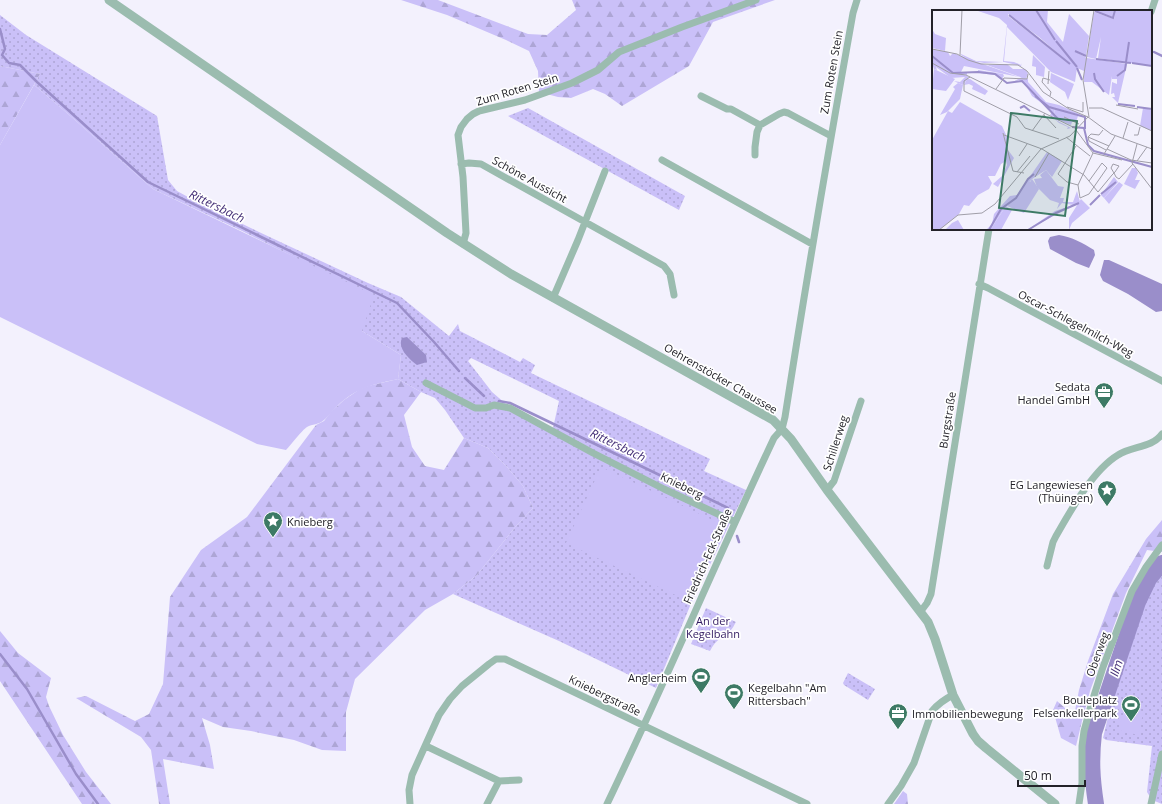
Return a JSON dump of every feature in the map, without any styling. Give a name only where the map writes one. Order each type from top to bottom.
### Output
[{"type":"street","name":"Oehrenstöcker Chaussee","points":[[109,0],[463,244],[553,298],[773,420],[791,439],[827,490],[921,611],[932,628],[953,696],[978,741],[1055,804]]},
{"type":"street","name":"Zum Roten Stein","points":[[463,244],[466,233],[458,135],[461,127],[473,114],[479,111],[525,100],[572,83],[598,70],[619,52],[756,0]]},
{"type":"street","name":"Zum Roten Stein","points":[[782,429],[812,244],[856,0]]},
{"type":"street","points":[[1152,10],[1155,0]]},
{"type":"street","points":[[701,96],[727,109],[731,109],[760,125]]},
{"type":"street","points":[[755,155],[756,132],[760,125],[784,112],[831,136]]},
{"type":"street","points":[[662,160],[812,244]]},
{"type":"street","name":"Schöne Aussicht","points":[[461,164],[481,164],[664,266],[670,274],[674,295]]},
{"type":"street","points":[[553,298],[605,171]]},
{"type":"street","name":"Burgstraße","points":[[921,611],[931,594],[979,284],[989,230]]},
{"type":"street","name":"Oscar-Schlegelmilch-Weg","points":[[979,284],[1162,381]]},
{"type":"street","name":"Knieberg","points":[[426,383],[475,408],[486,408],[494,405],[510,408],[593,453],[734,522]]},
{"type":"street","name":"Schillerweg","points":[[827,490],[834,481],[860,401]]},
{"type":"street","name":"Friedrich-Eck-Straße","points":[[607,804],[734,522],[774,438],[782,429]]},
{"type":"street","points":[[1047,566],[1056,536],[1087,487],[1103,468],[1119,454],[1154,442],[1162,434]]},
{"type":"street","name":"Oberweg","points":[[1079,804],[1082,783],[1082,746],[1084,731],[1092,702],[1132,591],[1146,566],[1162,546]]},
{"type":"street","name":"Kniebergstraße","points":[[410,804],[409,790],[412,775],[439,715],[450,699],[462,686],[489,664],[496,660],[505,659],[807,804]]},
{"type":"street","points":[[888,804],[901,786],[914,763],[932,711],[936,706],[953,696]]},
{"type":"street","points":[[426,746],[499,780],[519,780]]},
{"type":"street","points":[[1151,804],[1162,754]]},
{"type":"street","points":[[487,804],[499,780]]},
{"type":"green space","points":[[401,0],[438,0],[528,34],[547,35],[576,10],[572,0],[775,0],[713,22],[689,66],[622,106],[605,94],[593,89],[571,98],[558,97],[539,92],[538,71],[529,51],[447,15]]},
{"type":"green space","points":[[0,15],[26,35],[157,116],[168,180],[177,191],[259,232],[401,297],[449,336],[458,324],[460,331],[520,362],[523,358],[535,365],[531,373],[710,459],[704,471],[746,490],[690,606],[656,688],[559,641],[453,594],[477,575],[516,526],[533,508],[523,486],[507,467],[488,448],[464,438],[435,398],[398,379],[401,355],[362,331],[296,258],[153,189],[34,85],[40,74],[0,66]],"holes":[[[471,358],[559,401],[553,428],[506,404],[492,392],[468,361]]]},
{"type":"green space","points":[[0,66],[40,74],[0,145]]},
{"type":"green space","points":[[34,85],[153,189],[374,295],[362,331],[401,355],[398,379],[370,386],[351,395],[341,402],[322,422],[309,426],[299,434],[286,450],[257,444],[0,317],[0,145]]},
{"type":"green space","points":[[528,108],[685,196],[679,210],[508,116]]},
{"type":"green space","points":[[398,379],[421,392],[404,415],[412,447],[425,466],[444,470],[464,438],[488,448],[507,467],[523,486],[533,508],[516,526],[477,575],[453,594],[425,610],[355,679],[346,712],[346,751],[322,750],[294,740],[223,727],[202,718],[210,745],[214,769],[163,759],[170,804],[159,804],[151,750],[141,737],[76,698],[86,696],[135,721],[149,714],[163,684],[170,597],[201,550],[247,517],[316,425],[324,421],[344,400],[360,389]]},
{"type":"green space","points":[[601,467],[723,525],[686,600],[566,543]]},
{"type":"green space","points":[[1162,520],[1162,552],[1147,550],[1126,593],[1090,691],[1076,746],[1061,738],[1053,710],[1057,701],[1074,716],[1079,690],[1088,661],[1113,594],[1146,539]]},
{"type":"green space","points":[[1162,559],[1162,804],[1152,800],[1147,792],[1152,746],[1106,740],[1103,738],[1112,700],[1143,605]]},
{"type":"green space","name":"An der Kegelbahn","points":[[706,608],[736,622],[731,630],[717,641],[710,651],[691,644]]},
{"type":"green space","points":[[0,631],[18,653],[51,678],[46,697],[49,706],[63,735],[86,772],[111,804],[82,804],[0,681]]},
{"type":"green space","points":[[848,673],[875,689],[868,700],[844,685],[843,683]]},
{"type":"green space","name":"Bouleplatz Felsenkellerpark","points":[[1125,708],[1143,714],[1138,735],[1118,730]]},
{"type":"green space","points":[[903,791],[907,794],[908,804],[894,804]]},
{"type":"shaded area","points":[[1059,235],[1068,237],[1094,250],[1095,255],[1089,268],[1050,249],[1048,241],[1050,237]]},
{"type":"shaded area","points":[[1104,260],[1109,260],[1162,284],[1162,311],[1156,312],[1128,294],[1103,281],[1100,275]]},
{"type":"shaded area","points":[[407,337],[426,355],[427,362],[417,365],[405,353],[402,349],[401,342],[402,338]]},
{"type":"waterway","name":"Rittersbach","points":[[0,29],[5,49],[2,55],[9,63],[20,65],[148,182],[397,303],[459,371]]},
{"type":"waterway","points":[[1154,52],[1162,56]]},
{"type":"waterway","name":"Rittersbach","points":[[465,378],[484,396]]},
{"type":"waterway","name":"Rittersbach","points":[[499,401],[510,403],[728,508]]},
{"type":"waterway","name":"Rittersbach","points":[[737,536],[739,542]]},
{"type":"waterway","name":"Ilm","points":[[1096,804],[1092,768],[1094,733],[1138,602],[1149,579],[1162,563]]},
{"type":"waterway","points":[[0,654],[27,689],[76,774],[98,804]]},
{"type":"place","name":"Sedata Handel GmbH","points":[[1104,409]]},
{"type":"place","name":"EG Langewiesen (Thüingen)","points":[[1107,507]]},
{"type":"place","name":"Knieberg","points":[[273,538]]},
{"type":"place","name":"Anglerheim","points":[[701,694]]},
{"type":"place","name":"Kegelbahn \"Am Rittersbach\"","points":[[734,710]]},
{"type":"place","name":"Bouleplatz Felsenkellerpark","points":[[1131,722]]},
{"type":"place","name":"Immobilienbewegung","points":[[898,730]]}]
